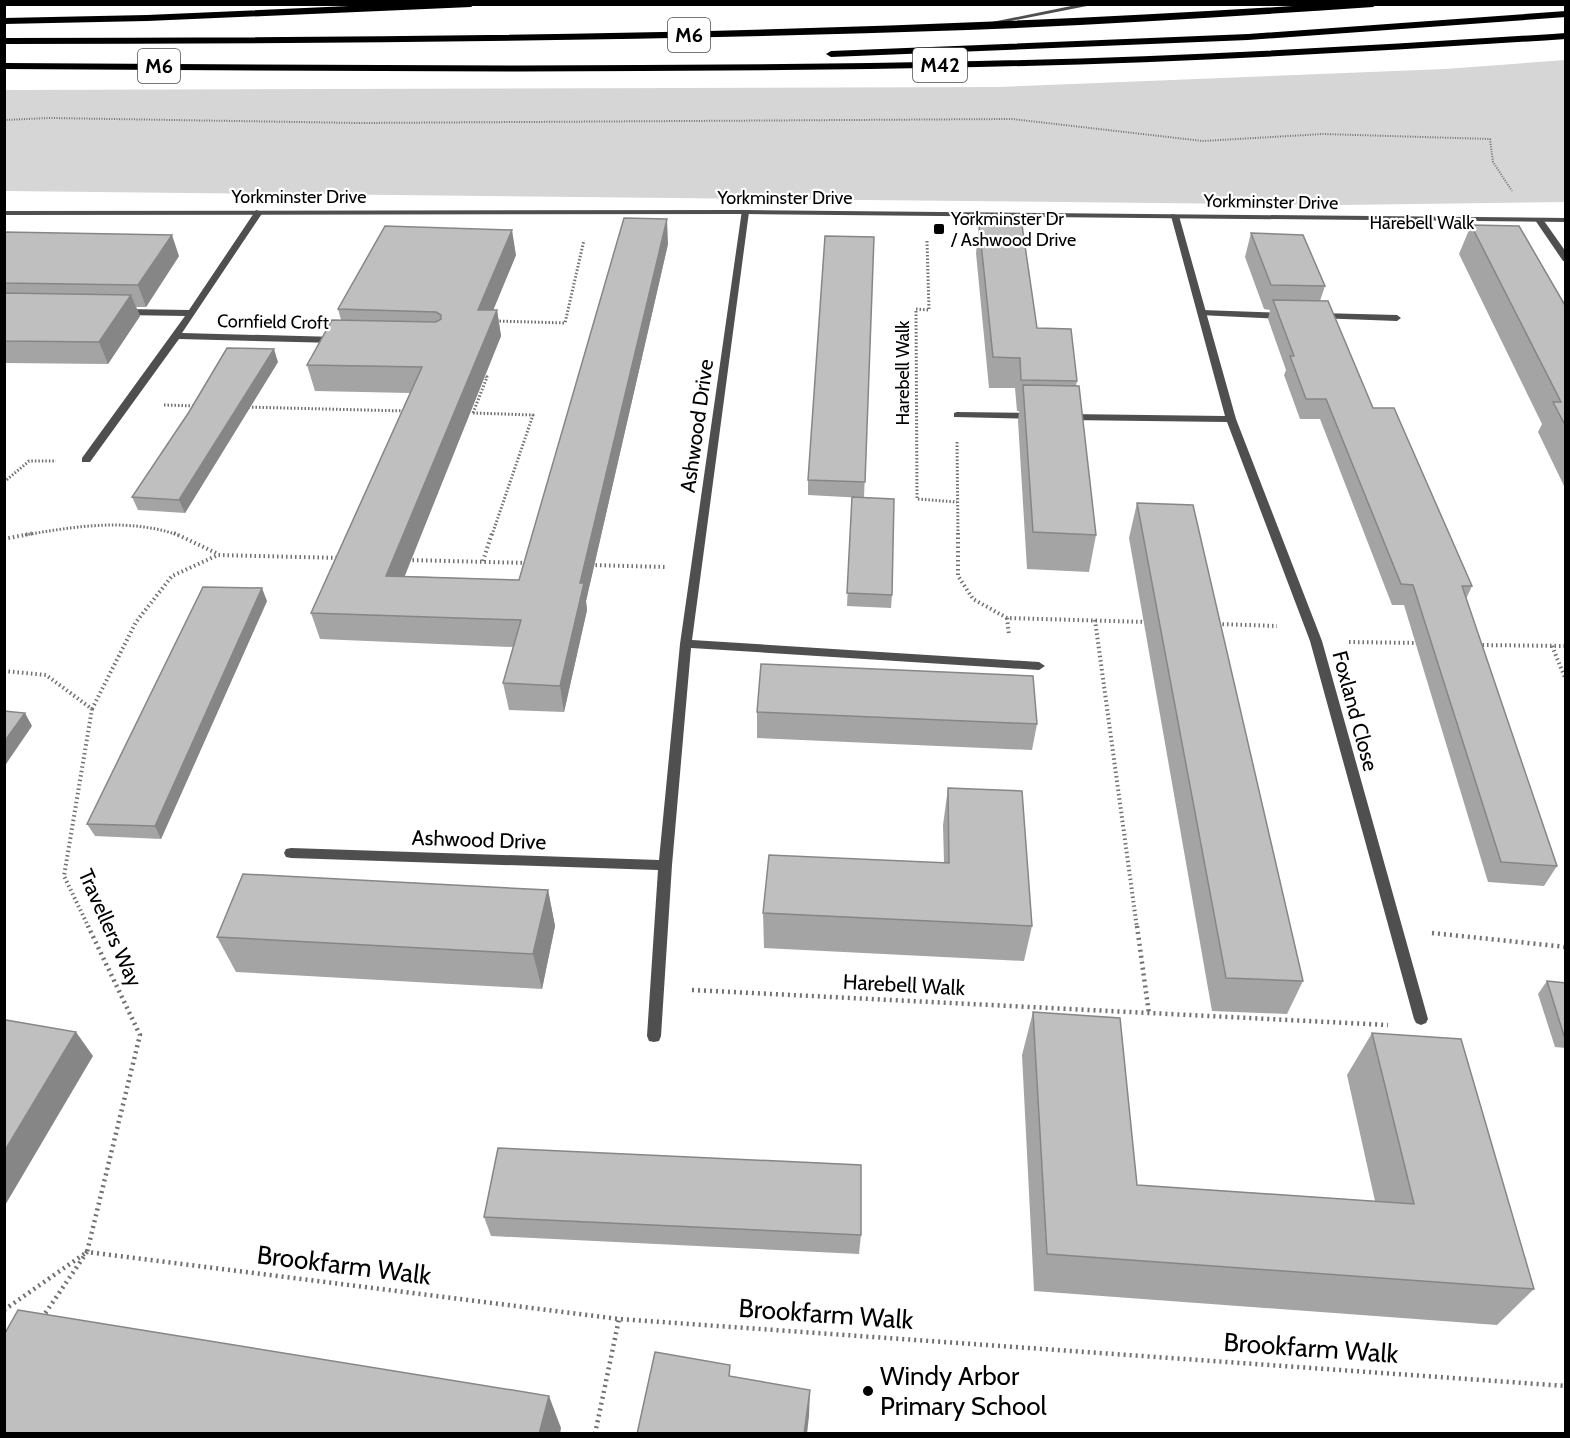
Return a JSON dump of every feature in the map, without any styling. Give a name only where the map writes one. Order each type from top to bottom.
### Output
[{"type":"highway","name":"M6","points":[[4,21],[147,18],[471,4]]},
{"type":"highway","name":"M6","points":[[4,41],[281,41],[591,37],[972,26],[1373,4]]},
{"type":"highway","points":[[826,55],[945,52],[1248,37],[1566,14]]},
{"type":"highway","name":"M42","points":[[313,68],[891,66],[1180,58],[1460,45],[1566,36]]},
{"type":"highway","name":"M6","points":[[4,66],[313,68],[766,56]]},
{"type":"street","points":[[972,26],[1094,4]]},
{"type":"street","name":"Cornfield Croft","points":[[87,460],[176,336],[259,212]]},
{"type":"street","name":"Yorkminster Drive","points":[[4,213],[746,212],[1566,220]]},
{"type":"street","name":"Ashwood Drive","points":[[654,1036],[665,865],[686,644],[746,212]]},
{"type":"street","name":"Foxland Close","points":[[1175,216],[1231,419],[1316,641],[1394,929],[1421,1019]]},
{"type":"street","points":[[1539,220],[1566,259]]},
{"type":"street","name":"Cornfield Croft","points":[[110,311],[191,313]]},
{"type":"street","points":[[1202,313],[1294,316]]},
{"type":"street","points":[[1305,316],[1397,318]]},
{"type":"street","name":"Cornfield Croft","points":[[176,336],[349,341]]},
{"type":"street","points":[[957,415],[1040,416]]},
{"type":"street","points":[[1052,416],[1231,419]]},
{"type":"street","points":[[686,644],[1039,666]]},
{"type":"street","name":"Ashwood Drive","points":[[291,853],[665,865]]},
{"type":"path","points":[[4,120],[50,118],[359,123],[633,123],[1012,119],[1203,141],[1323,134],[1490,139],[1493,162],[1513,194],[1539,220]]},
{"type":"path","points":[[485,320],[565,323],[587,231]]},
{"type":"path","name":"Harebell Walk","points":[[926,234],[929,310],[916,309],[917,499],[957,501]]},
{"type":"path","points":[[477,370],[487,377],[473,413],[533,415],[482,562]]},
{"type":"path","points":[[128,404],[199,406]]},
{"type":"path","points":[[235,407],[413,411]]},
{"type":"path","points":[[957,415],[958,576],[972,599],[1007,618],[1155,622]]},
{"type":"path","points":[[4,482],[29,461],[87,460]]},
{"type":"path","points":[[4,539],[80,526],[136,526],[183,536],[219,555],[343,558]]},
{"type":"path","name":"Travellers Way","points":[[87,1252],[140,1035],[64,876],[92,709],[136,622],[172,576],[219,555]]},
{"type":"path","points":[[401,560],[530,563]]},
{"type":"path","points":[[590,565],[698,567]]},
{"type":"path","points":[[1095,620],[1149,1014]]},
{"type":"path","points":[[1215,624],[1310,627]]},
{"type":"path","points":[[1316,641],[1422,644]]},
{"type":"path","points":[[1469,645],[1566,646]]},
{"type":"path","points":[[1552,646],[1566,680]]},
{"type":"path","points":[[4,671],[46,675],[92,709]]},
{"type":"path","points":[[1394,929],[1566,947]]},
{"type":"path","name":"Harebell Walk","points":[[657,988],[1384,1026],[1421,1019]]},
{"type":"path","points":[[4,1310],[87,1252]]},
{"type":"path","points":[[36,1326],[87,1252]]},
{"type":"path","name":"Brookfarm Walk","points":[[87,1252],[619,1319],[1566,1386]]},
{"type":"path","points":[[595,1434],[619,1319]]},
{"type":"shaded area","points":[[1565,60],[1565,202],[1341,205],[5,191],[5,90],[1000,87],[1445,69]]},
{"type":"building","points":[[624,218],[667,219],[580,583],[584,583],[560,686],[503,683],[521,620],[311,613],[422,367],[307,365],[332,320],[436,322],[441,319],[441,315],[436,312],[338,309],[385,226],[512,230],[478,310],[497,310],[386,576],[519,580]]},
{"type":"building","points":[[979,224],[1022,225],[1037,328],[1071,329],[1077,381],[1021,380],[1020,358],[993,357]]},
{"type":"building","points":[[1471,225],[1519,226],[1566,307],[1566,427],[1553,402],[1561,402]]},
{"type":"building","points":[[4,232],[172,235],[138,285],[4,283]]},
{"type":"building","points":[[1251,233],[1303,235],[1325,286],[1271,285]]},
{"type":"building","points":[[825,236],[874,237],[865,482],[808,480]]},
{"type":"building","points":[[4,293],[131,295],[99,342],[4,341]]},
{"type":"building","points":[[1273,300],[1328,301],[1373,408],[1394,408],[1472,586],[1462,586],[1557,866],[1501,862],[1413,585],[1401,584],[1326,399],[1306,399],[1290,356],[1294,356]]},
{"type":"building","points":[[227,348],[274,349],[179,500],[132,497],[189,412]]},
{"type":"building","points":[[1023,385],[1079,386],[1096,535],[1033,532]]},
{"type":"building","points":[[852,497],[894,499],[892,595],[847,593]]},
{"type":"building","points":[[1137,503],[1193,505],[1303,981],[1226,978]]},
{"type":"building","points":[[203,587],[262,588],[155,826],[87,824]]},
{"type":"building","points":[[761,664],[1033,676],[1037,724],[757,712]]},
{"type":"building","points":[[4,711],[25,713],[4,742]]},
{"type":"building","points":[[948,788],[1022,791],[1032,926],[763,913],[769,855],[949,863]]},
{"type":"building","points":[[243,874],[548,890],[533,954],[217,937]]},
{"type":"building","points":[[1547,981],[1566,983],[1566,1036],[1564,1036]]},
{"type":"building","points":[[1033,1012],[1120,1018],[1137,1185],[1414,1204],[1372,1033],[1461,1039],[1534,1289],[1047,1254]]},
{"type":"building","points":[[6,1020],[76,1032],[4,1152],[4,1022]]},
{"type":"building","points":[[498,1148],[861,1165],[861,1235],[484,1217]]},
{"type":"building","points":[[18,1310],[549,1396],[539,1434],[4,1434],[4,1335]]},
{"type":"building","points":[[655,1352],[730,1365],[729,1376],[810,1390],[804,1434],[637,1434]]},
{"type":"place","name":"Yorkminster Dr / Ashwood Drive","points":[[939,229]]},
{"type":"place","name":"Windy Arbor Primary School","points":[[868,1391]]}]
